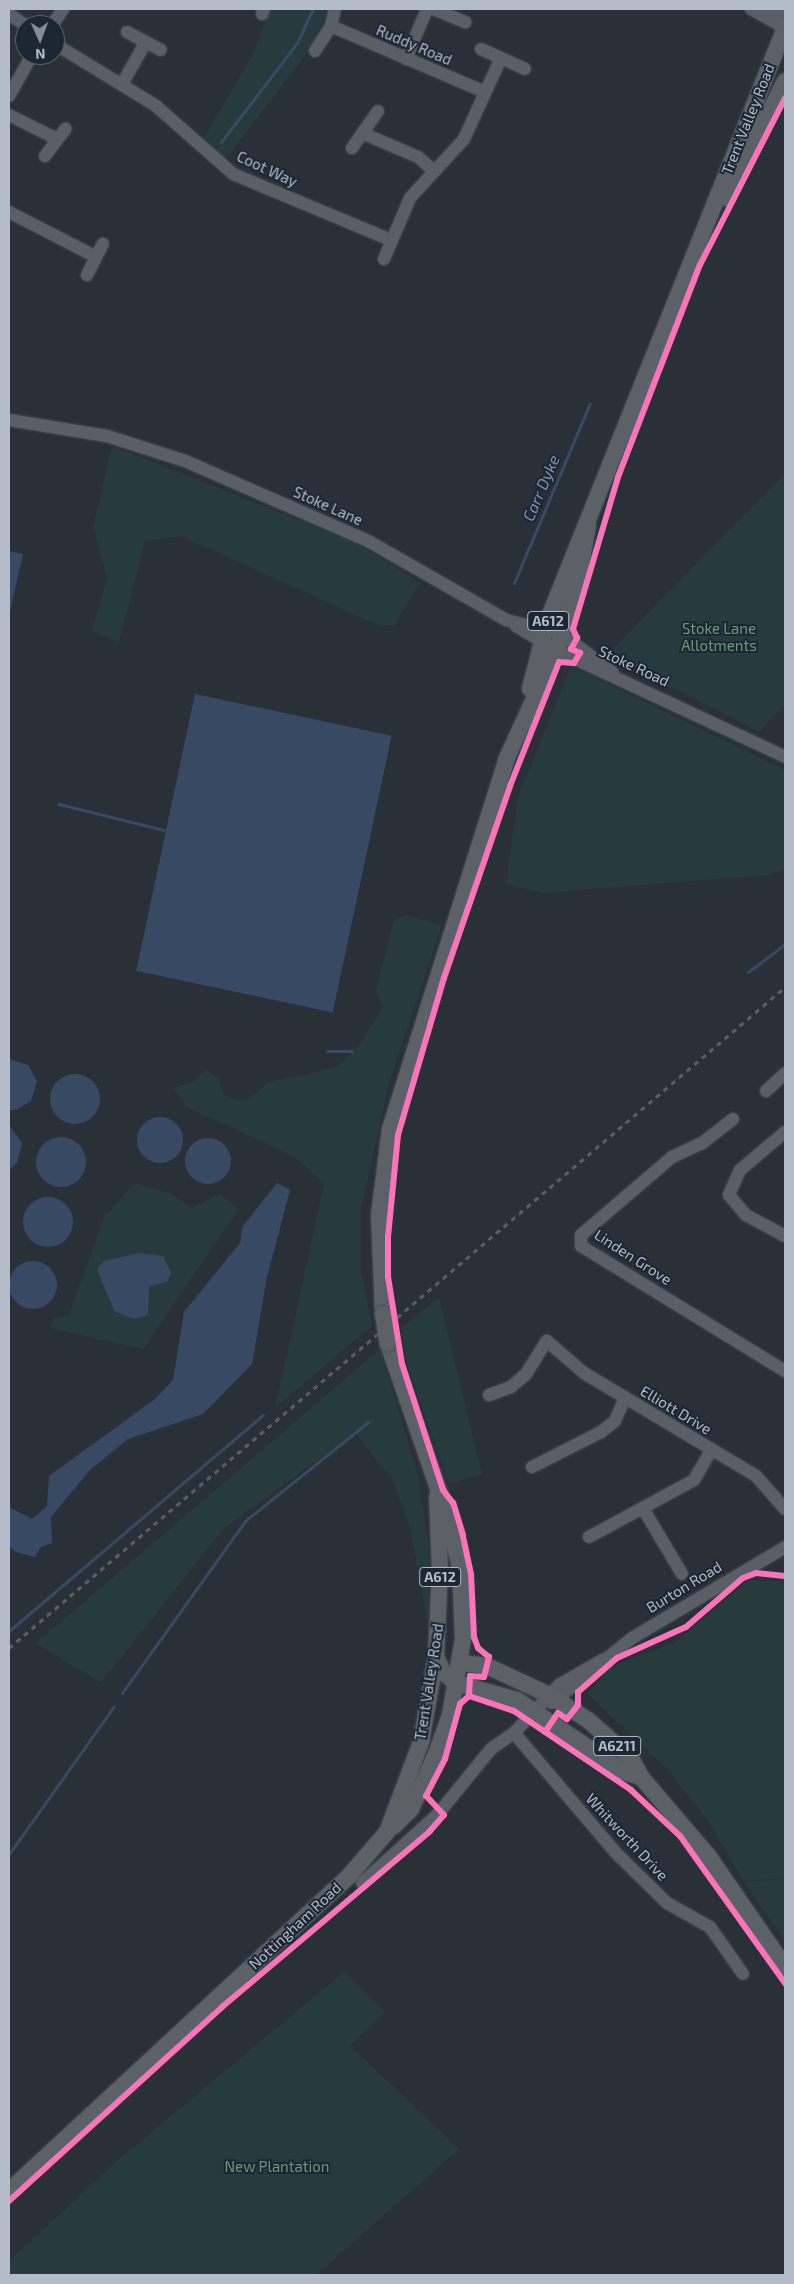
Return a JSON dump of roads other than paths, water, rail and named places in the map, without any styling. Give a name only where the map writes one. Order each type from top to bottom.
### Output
[{"type":"main road","name":"Trent Valley Road","points":[[703,238],[709,212],[754,110],[785,28]]},
{"type":"main road","name":"A612","points":[[754,110],[785,54]]},
{"type":"main road","name":"Trent Valley Road","points":[[384,1837],[411,1809],[422,1785],[450,1715],[464,1639],[460,1567],[448,1517],[437,1496],[388,1344],[383,1314],[378,1215],[383,1164],[433,983],[523,720],[543,635],[703,238],[785,81]]},
{"type":"main road","name":"Trent Valley Road","points":[[523,720],[562,634],[588,526]]},
{"type":"main road","name":"Trent Valley Road","points":[[384,1837],[417,1756],[436,1657],[440,1570],[437,1496]]},
{"type":"main road","points":[[436,1657],[443,1672],[456,1683]]},
{"type":"main road","points":[[443,1672],[460,1663]]},
{"type":"main road","name":"A6211","points":[[460,1663],[487,1666],[554,1698],[588,1720],[631,1758],[641,1777],[700,1844],[785,1967]]},
{"type":"main road","name":"A612","points":[[417,1756],[426,1748],[436,1713],[443,1672]]},
{"type":"main road","name":"A6211","points":[[456,1683],[494,1692],[537,1710],[624,1772],[641,1777]]},
{"type":"main road","name":"Nottingham Road","points":[[9,2191],[384,1837]]},
{"type":"street","points":[[315,50],[331,26],[335,9]]},
{"type":"street","points":[[406,59],[427,9]]},
{"type":"street","points":[[433,9],[466,22]]},
{"type":"street","points":[[751,9],[785,28]]},
{"type":"street","points":[[770,9],[785,16]]},
{"type":"street","name":"Ruddy Road","points":[[331,26],[485,92]]},
{"type":"street","points":[[127,32],[161,50]]},
{"type":"street","points":[[122,84],[146,42]]},
{"type":"street","points":[[481,49],[525,69]]},
{"type":"street","name":"Coot Way","points":[[65,50],[156,106],[233,174],[391,240]]},
{"type":"street","points":[[384,259],[410,198],[460,146],[501,58]]},
{"type":"street","points":[[9,96],[26,65]]},
{"type":"street","points":[[352,148],[378,111]]},
{"type":"street","points":[[9,114],[61,134],[45,156]]},
{"type":"street","points":[[362,133],[418,157],[434,171]]},
{"type":"street","points":[[9,212],[96,257]]},
{"type":"street","points":[[87,275],[103,244]]},
{"type":"street","name":"Stoke Lane","points":[[9,420],[107,436],[185,461],[370,542],[509,621]]},
{"type":"street","name":"Stoke Road","points":[[509,621],[543,635],[556,650],[613,673],[785,757]]},
{"type":"street","points":[[543,635],[562,634],[613,673]]},
{"type":"street","points":[[766,1091],[785,1073]]},
{"type":"street","name":"Linden Grove","points":[[733,1119],[702,1143],[672,1157],[582,1235],[581,1246],[785,1371]]},
{"type":"street","points":[[785,1132],[740,1170],[729,1195],[746,1215],[785,1236]]},
{"type":"street","name":"Elliott Drive","points":[[488,1395],[511,1387],[526,1374],[547,1341],[584,1373],[756,1476],[785,1509]]},
{"type":"street","points":[[532,1467],[602,1432],[615,1421],[625,1398]]},
{"type":"street","points":[[589,1537],[644,1510],[694,1480],[711,1450]]},
{"type":"street","points":[[644,1510],[682,1574]]},
{"type":"street","name":"Burton Road","points":[[362,1883],[491,1749],[514,1733],[537,1710],[602,1660],[683,1604],[785,1546]]},
{"type":"street","name":"Whitworth Drive","points":[[514,1733],[616,1853],[667,1903],[710,1927],[743,1974]]},
{"type":"water","points":[[9,551],[23,554],[9,616]]},
{"type":"water","points":[[195,694],[392,736],[333,1013],[136,971]]},
{"type":"water","points":[[9,1059],[28,1065],[37,1081],[31,1101],[16,1110],[9,1110]]},
{"type":"water","points":[[70,1074],[80,1074],[93,1081],[100,1094],[100,1104],[93,1117],[80,1124],[70,1124],[61,1120],[54,1113],[50,1104],[50,1094],[54,1085],[61,1078]]},
{"type":"water","points":[[155,1117],[165,1117],[177,1123],[182,1131],[182,1149],[177,1157],[169,1162],[155,1163],[147,1160],[140,1153],[137,1145],[137,1135],[140,1127],[147,1120]]},
{"type":"water","points":[[9,1125],[22,1143],[17,1163],[9,1170]]},
{"type":"water","points":[[56,1137],[66,1137],[79,1144],[86,1157],[86,1167],[79,1180],[66,1187],[56,1187],[47,1183],[40,1176],[36,1167],[36,1157],[40,1148],[47,1141]]},
{"type":"water","points":[[208,1138],[221,1142],[227,1148],[231,1161],[227,1174],[221,1180],[208,1184],[195,1180],[189,1174],[185,1161],[189,1148],[195,1142]]},
{"type":"water","points":[[277,1183],[290,1190],[267,1277],[252,1364],[203,1414],[128,1439],[90,1470],[51,1517],[52,1543],[41,1547],[35,1557],[16,1552],[9,1546],[9,1507],[32,1519],[47,1506],[49,1476],[155,1399],[173,1380],[184,1312],[240,1243],[243,1226]]},
{"type":"water","points":[[48,1197],[57,1199],[68,1208],[73,1222],[71,1231],[62,1242],[48,1247],[39,1245],[28,1236],[23,1222],[25,1213],[34,1202]]},
{"type":"water","points":[[139,1253],[163,1256],[171,1273],[168,1281],[149,1287],[148,1315],[133,1319],[114,1311],[97,1269],[104,1261]]},
{"type":"water","points":[[28,1261],[38,1261],[47,1265],[53,1271],[56,1276],[56,1294],[47,1305],[38,1309],[28,1309],[19,1305],[13,1299],[9,1290],[9,1280],[13,1271],[19,1265]]},
{"type":"waterway","points":[[221,142],[297,43],[313,9]]},
{"type":"waterway","name":"Carr Dyke","points":[[514,583],[590,403]]},
{"type":"waterway","points":[[59,804],[164,830]]},
{"type":"waterway","points":[[748,972],[785,944]]},
{"type":"waterway","points":[[327,1051],[352,1051]]},
{"type":"waterway","points":[[9,1631],[263,1415]]},
{"type":"waterway","points":[[122,1693],[245,1521],[368,1422]]},
{"type":"waterway","points":[[9,1854],[114,1706]]},
{"type":"railway","points":[[9,1648],[785,987]]},
{"type":"park label","name":"Stoke Lane Allotments","points":[[719,636]]},
{"type":"park label","name":"New Plantation","points":[[277,2167]]}]
